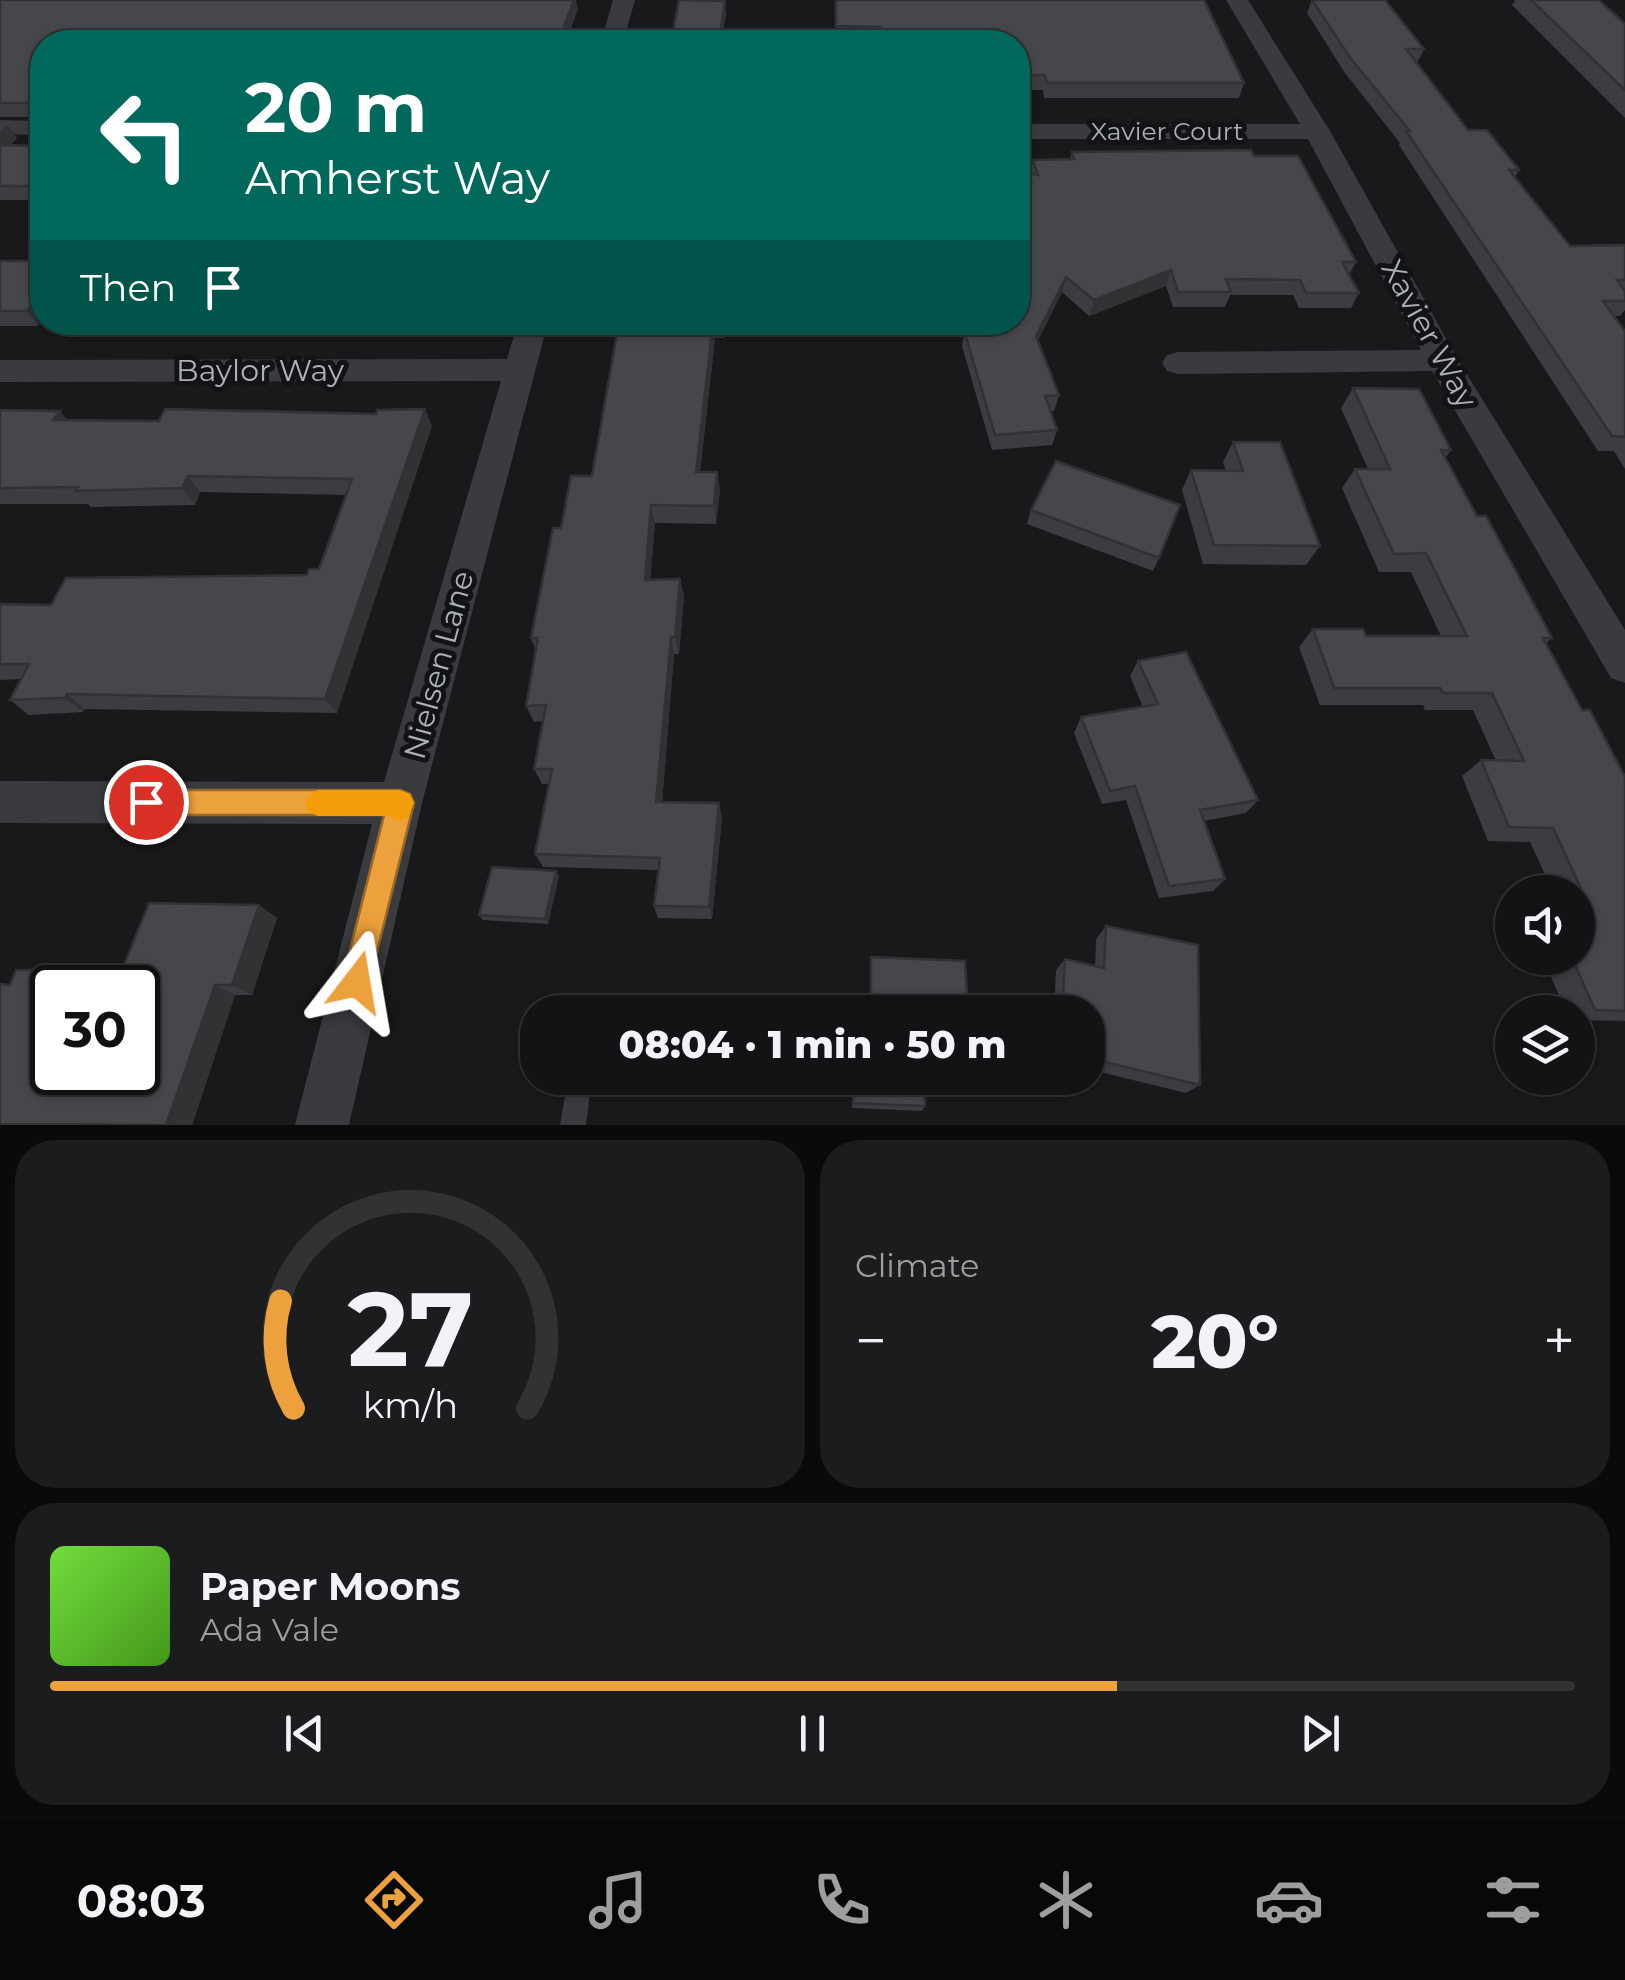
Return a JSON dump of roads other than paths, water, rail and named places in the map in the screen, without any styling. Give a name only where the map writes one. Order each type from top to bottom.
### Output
[{"type":"street","points":[[615,30],[624,0]]},
{"type":"street","name":"Xavier Way","points":[[1237,0],[1317,131],[1442,360],[1625,666]]},
{"type":"street","points":[[0,128],[30,128]]},
{"type":"street","name":"Xavier Court","points":[[1030,132],[1317,131]]},
{"type":"street","name":"Nielsen Lane","points":[[322,1125],[400,803],[529,335]]},
{"type":"street","points":[[1178,363],[1442,360]]},
{"type":"street","name":"Baylor Way","points":[[0,371],[520,370]]},
{"type":"street","points":[[0,802],[400,803]]},
{"type":"lane","points":[[573,1125],[577,1095]]}]
